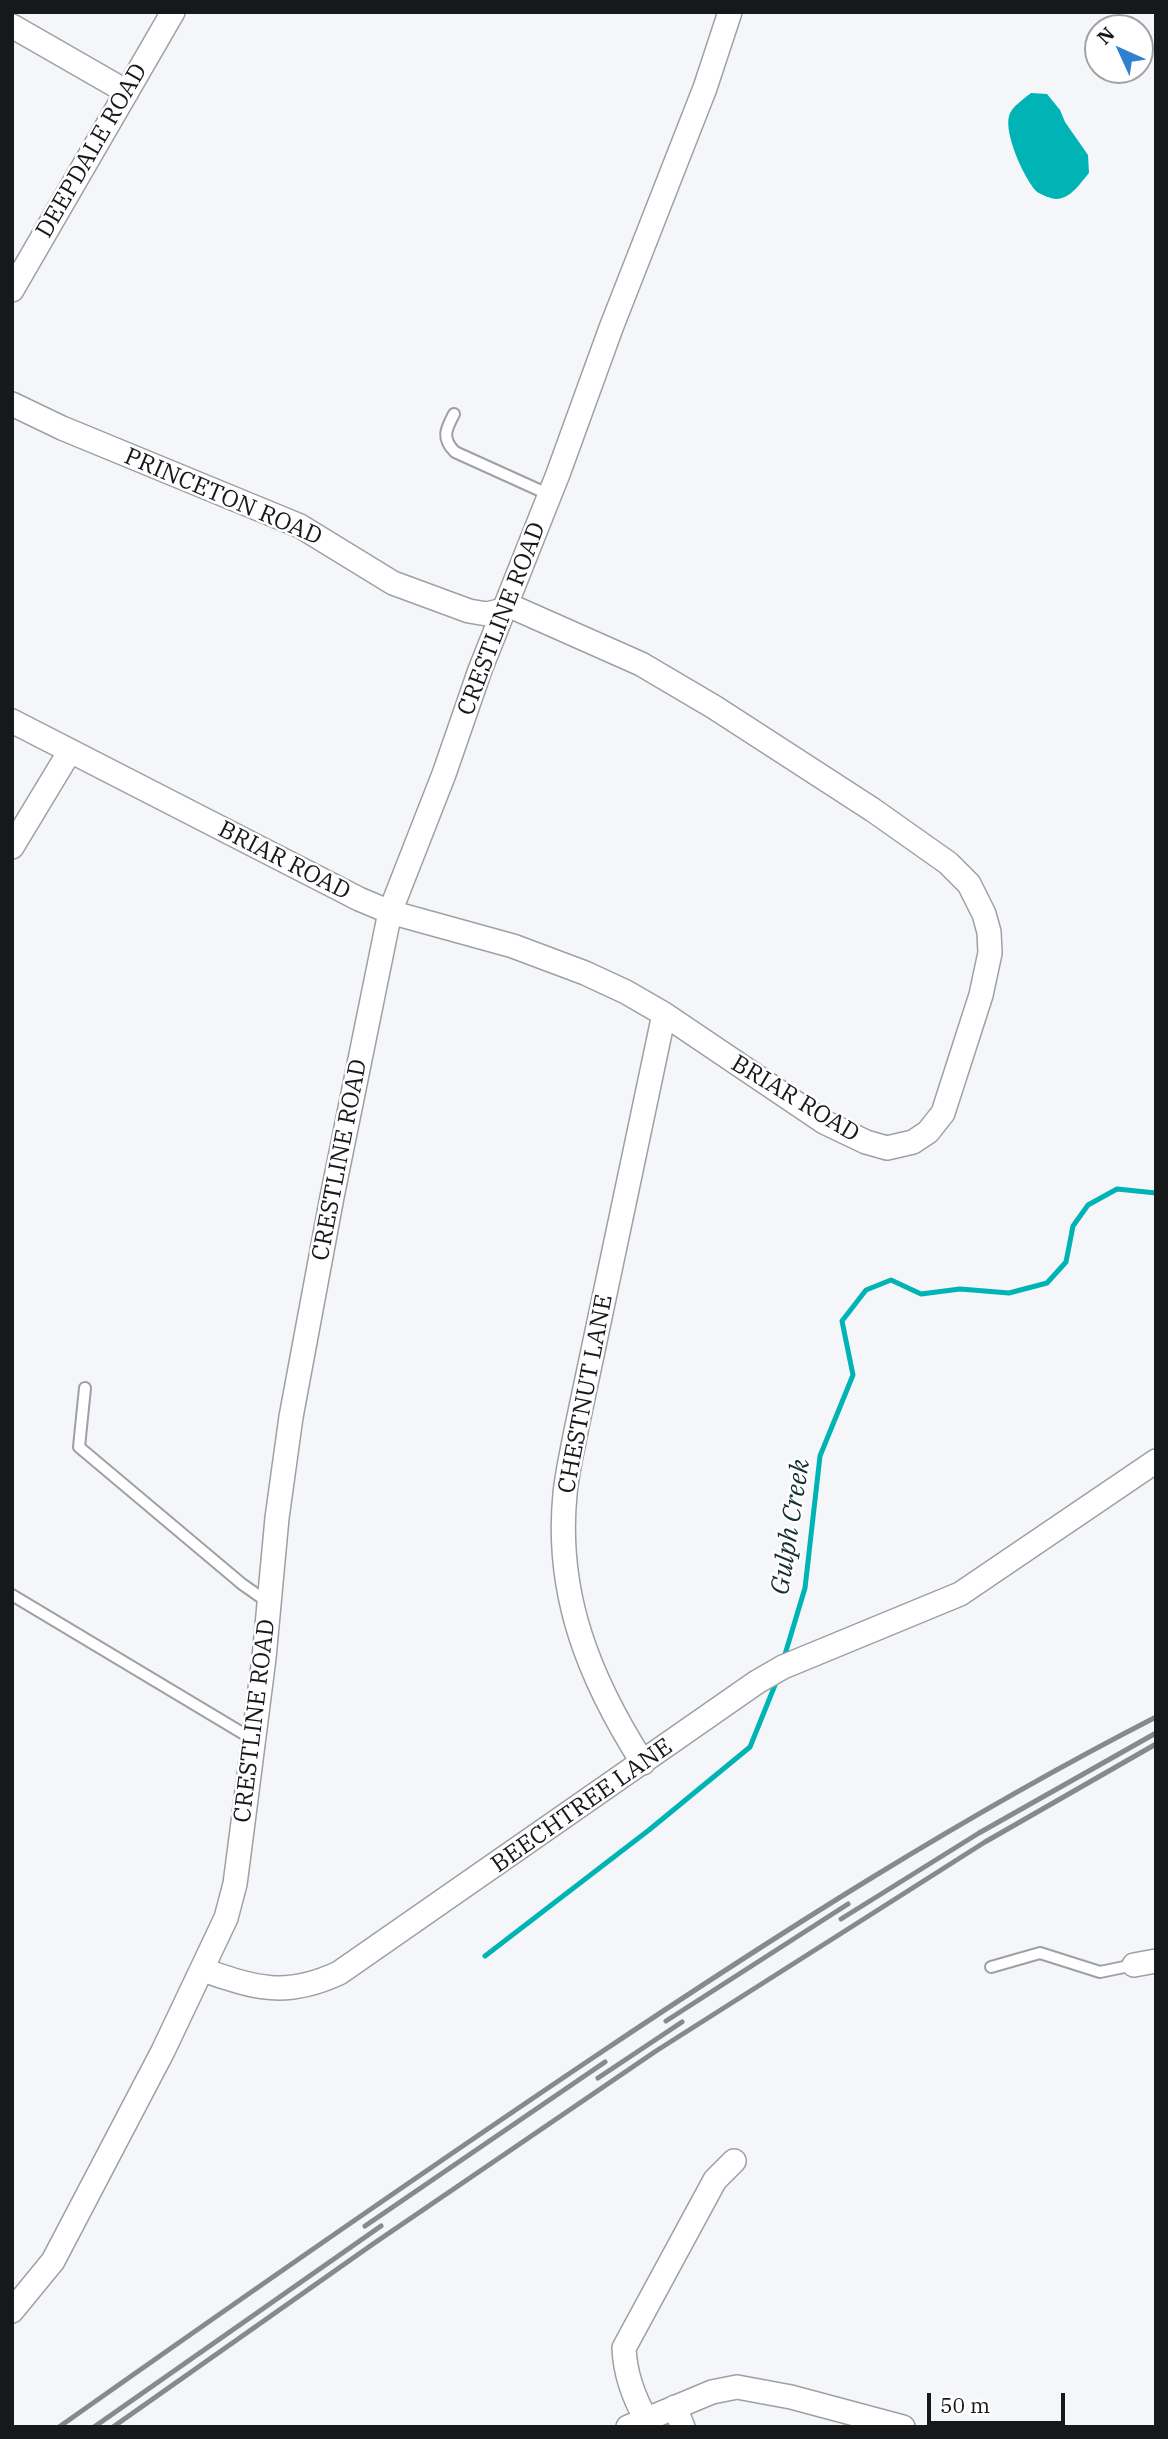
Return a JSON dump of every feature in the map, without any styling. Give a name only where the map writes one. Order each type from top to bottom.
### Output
[{"type":"street","name":"DEEPDALE ROAD","points":[[12,290],[173,12]]},
{"type":"street","name":"CRESTLINE ROAD","points":[[12,2311],[53,2261],[163,2052],[222,1930],[235,1884],[291,1417],[390,912],[444,774],[480,670],[508,605],[611,328],[705,88],[730,12]]},
{"type":"street","points":[[12,26],[127,92]]},
{"type":"street","name":"PRINCETON ROAD","points":[[12,404],[62,428],[300,526],[393,583],[469,611],[487,614],[508,605]]},
{"type":"street","name":"BRIAR ROAD","points":[[12,721],[359,899],[390,912],[513,946],[606,982],[664,1014],[824,1122],[866,1142],[887,1148],[902,1146],[928,1132],[937,1123],[949,1098],[987,970],[989,932],[984,914],[969,884],[948,863],[714,706],[641,664],[508,605]]},
{"type":"street","points":[[12,847],[70,751]]},
{"type":"street","name":"CHESTNUT LANE","points":[[643,1763],[615,1718],[590,1665],[574,1617],[564,1542],[565,1494],[664,1014]]},
{"type":"street","name":"BEECHTREE LANE","points":[[203,1970],[271,1989],[294,1988],[320,1982],[339,1973],[757,1682],[783,1667],[960,1594],[1156,1461]]},
{"type":"street","points":[[734,2161],[715,2180],[624,2348],[624,2361],[639,2406],[637,2423],[679,2417],[712,2392],[737,2387],[791,2397],[868,2422],[903,2427]]},
{"type":"lane","points":[[454,414],[445,435],[446,441],[455,452],[550,496]]},
{"type":"lane","points":[[85,1388],[79,1447],[269,1604]]},
{"type":"lane","points":[[12,1595],[254,1740]]},
{"type":"lane","points":[[991,1967],[1040,1953],[1100,1972],[1145,1963]]},
{"type":"water","points":[[1031,93],[1047,94],[1088,155],[1089,173],[1075,189],[1061,198],[1052,198],[1036,191],[1012,144],[1008,124],[1010,113]]},
{"type":"waterway","name":"Gulph Creek","points":[[783,1661],[805,1588],[820,1456],[853,1375],[842,1321],[866,1290],[891,1280],[921,1294],[960,1289],[1009,1293],[1047,1283],[1066,1262],[1073,1226],[1088,1205],[1117,1189],[1156,1193]]},
{"type":"waterway","name":"Gulph Creek","points":[[485,1956],[649,1830],[750,1747],[777,1680]]},
{"type":"railway","points":[[59,2427],[459,2148],[731,1966],[940,1836],[1156,1717]]},
{"type":"railway","points":[[841,1919],[979,1833],[1156,1733]]},
{"type":"railway","points":[[113,2427],[373,2244],[656,2051],[985,1842],[1156,1744]]},
{"type":"railway","points":[[666,2021],[848,1904]]},
{"type":"railway","points":[[598,2078],[682,2022]]},
{"type":"railway","points":[[365,2226],[605,2062]]},
{"type":"railway","points":[[94,2427],[381,2226]]}]
